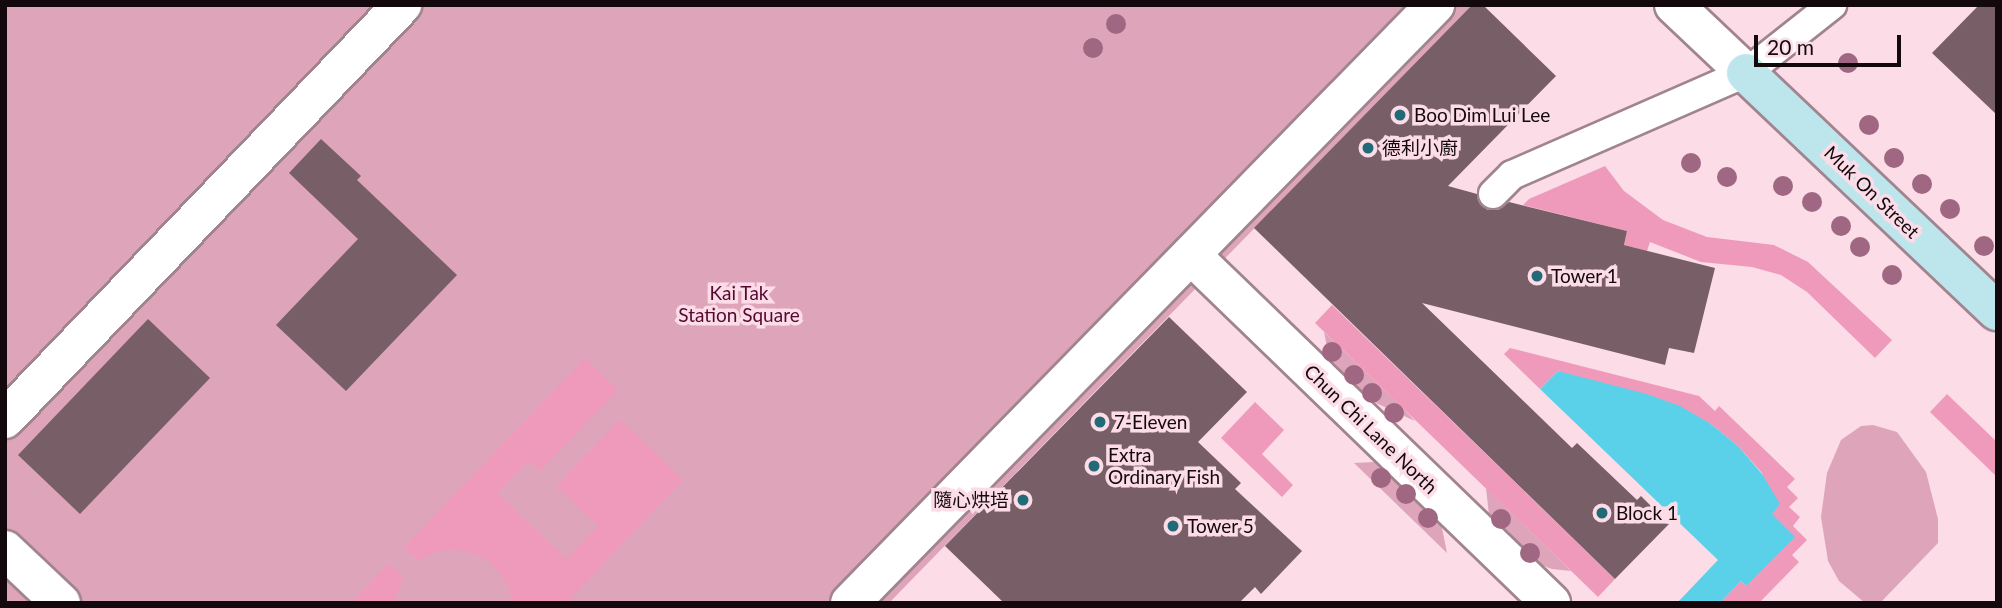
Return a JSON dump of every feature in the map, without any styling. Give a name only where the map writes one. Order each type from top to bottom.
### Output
[{"type":"street","points":[[5,419],[402,5]]},
{"type":"street","points":[[853,602],[1434,5]]},
{"type":"street","points":[[1674,5],[1746,73]]},
{"type":"street","name":"Muk On Street","points":[[1746,73],[1997,311]]},
{"type":"street","name":"Chun Chi Lane North","points":[[1191,255],[1551,603]]},
{"type":"street","points":[[5,550],[61,603]]},
{"type":"lane","points":[[1493,194],[1512,175],[1746,73],[1832,5]]},
{"type":"green space","name":"Kai Tak Station Square","points":[[5,5],[1472,5],[889,603],[5,603]]},
{"type":"green space","points":[[1324,332],[1415,421],[1378,404],[1360,392],[1329,357]]},
{"type":"green space","points":[[1873,425],[1897,432],[1926,472],[1938,519],[1938,543],[1880,603],[1865,603],[1839,581],[1828,561],[1821,517],[1827,473],[1841,440],[1861,426]]},
{"type":"green space","points":[[1375,462],[1398,469],[1441,523],[1447,553],[1354,463]]},
{"type":"green space","points":[[1486,488],[1571,571],[1552,569],[1530,561],[1497,530],[1489,515]]},
{"type":"shaded area","points":[[1605,166],[1624,191],[1663,220],[1707,237],[1774,245],[1808,262],[1892,340],[1875,358],[1807,292],[1781,275],[1752,267],[1701,262],[1650,242],[1647,251],[1624,245],[1627,231],[1523,205],[1529,199]]},
{"type":"shaded area","points":[[1332,305],[1615,579],[1598,597],[1315,323]]},
{"type":"shaded area","points":[[1510,348],[1699,396],[1715,411],[1719,406],[1795,479],[1787,487],[1798,498],[1789,507],[1800,517],[1793,526],[1807,540],[1792,555],[1799,562],[1759,603],[1720,603],[1741,581],[1746,586],[1771,514],[1762,473],[1739,447],[1711,424],[1558,371],[1540,389],[1504,354]]},
{"type":"shaded area","points":[[585,358],[618,390],[540,471],[528,461],[497,493],[567,559],[598,526],[556,486],[620,419],[683,480],[566,603],[512,603],[509,588],[500,573],[487,560],[470,552],[453,549],[435,552],[418,560],[404,547]]},
{"type":"shaded area","points":[[1947,394],[1997,442],[1997,477],[1930,412]]},
{"type":"shaded area","points":[[1255,402],[1284,430],[1262,454],[1293,485],[1282,497],[1221,438]]},
{"type":"shaded area","points":[[389,563],[403,577],[395,603],[351,603]]},
{"type":"water","points":[[1558,371],[1647,394],[1680,406],[1711,424],[1739,447],[1762,474],[1780,504],[1772,514],[1795,537],[1746,586],[1741,581],[1720,603],[1677,603],[1718,560],[1540,389]]},
{"type":"building","points":[[1472,5],[1483,5],[1556,76],[1448,186],[1477,194],[1481,205],[1488,210],[1498,210],[1509,202],[1627,231],[1624,245],[1715,268],[1694,353],[1669,348],[1665,365],[1422,303],[1572,448],[1577,443],[1637,500],[1641,496],[1669,524],[1615,579],[1254,228]]},
{"type":"building","points":[[1979,5],[1997,5],[1997,115],[1932,53]]},
{"type":"building","points":[[321,139],[361,176],[357,180],[457,275],[346,391],[276,325],[358,239],[289,173]]},
{"type":"building","points":[[1169,317],[1247,392],[1198,442],[1241,483],[1235,489],[1302,551],[1261,594],[1255,587],[1239,603],[1004,603],[945,546]]},
{"type":"building","points":[[148,319],[210,378],[80,514],[18,455]]},
{"type":"place","name":"Boo Dim Lui Lee","points":[[1400,115]]},
{"type":"place","name":"德利小廚","points":[[1368,148]]},
{"type":"place","name":"Tower 1","points":[[1537,276]]},
{"type":"place","name":"7-Eleven","points":[[1100,422]]},
{"type":"place","name":"Extra Ordinary Fish","points":[[1094,466]]},
{"type":"place","name":"隨心烘培","points":[[1023,500]]},
{"type":"place","name":"Block 1","points":[[1602,513]]},
{"type":"place","name":"Tower 5","points":[[1173,526]]}]
